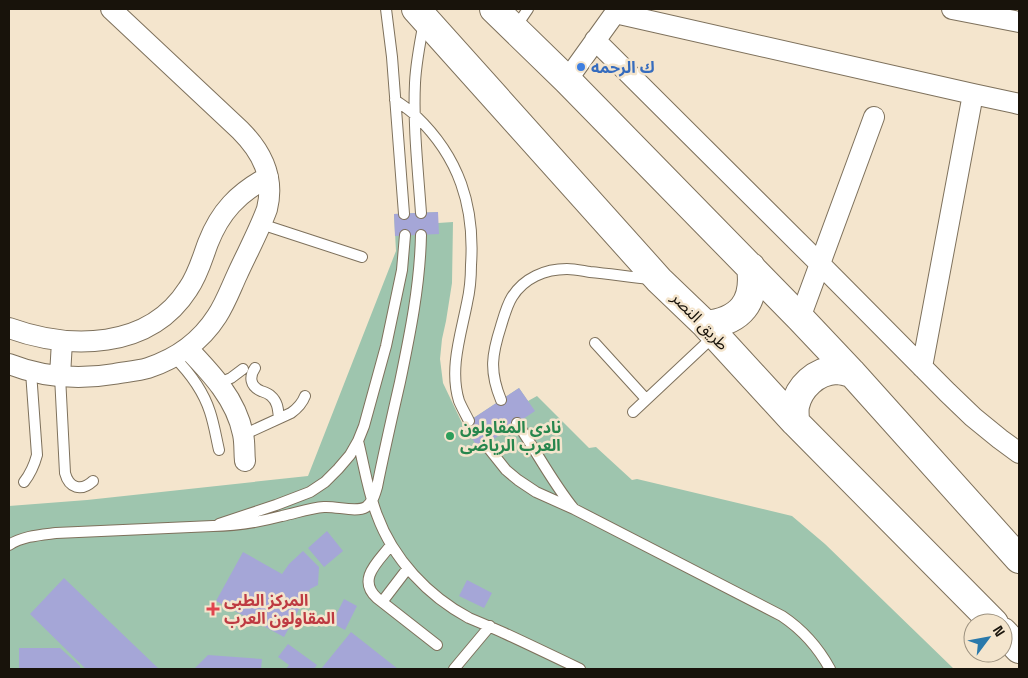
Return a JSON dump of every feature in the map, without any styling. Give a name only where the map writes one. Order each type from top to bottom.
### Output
[{"type":"highway","points":[[494,9],[521,19],[567,80],[751,267],[852,373],[1019,559]]},
{"type":"highway","name":"طريق النصر","points":[[420,14],[659,280],[710,330],[795,422],[984,613]]},
{"type":"highway","points":[[710,330],[733,318],[743,308],[750,296],[753,281],[751,267]]},
{"type":"highway","points":[[795,422],[795,407],[800,393],[809,381],[822,373],[837,370],[852,373]]},
{"type":"street","points":[[9,364],[31,372],[60,376],[100,376],[148,368],[181,353],[204,334],[218,316],[261,224],[269,201],[268,177],[261,157],[249,140],[111,9]]},
{"type":"street","points":[[952,9],[1019,22]]},
{"type":"street","points":[[567,80],[616,11],[1019,104]]},
{"type":"street","points":[[595,40],[947,392],[973,417],[1019,453]]},
{"type":"street","points":[[922,367],[973,94]]},
{"type":"street","points":[[800,318],[874,117]]},
{"type":"street","points":[[9,328],[35,336],[80,342],[116,338],[133,334],[149,326],[164,316],[188,289],[197,274],[214,229],[231,204],[254,185],[268,177]]},
{"type":"street","points":[[60,376],[62,341]]},
{"type":"street","points":[[181,353],[207,368],[232,404],[239,419],[243,435],[245,461]]},
{"type":"lane","points":[[386,9],[392,57],[404,214]]},
{"type":"lane","points":[[420,14],[415,83],[415,115],[421,213]]},
{"type":"lane","points":[[395,100],[415,115],[429,130],[451,161],[460,178],[470,215],[472,234],[468,301],[455,365],[460,401],[469,421]]},
{"type":"lane","points":[[261,224],[362,257]]},
{"type":"lane","points":[[9,545],[34,535],[232,526],[316,508],[334,506],[358,509],[366,507],[372,500],[377,487],[408,347],[419,273],[421,235]]},
{"type":"lane","points":[[213,526],[310,492],[325,482],[350,455],[364,426],[386,346],[402,270],[405,236]]},
{"type":"lane","points":[[501,400],[493,373],[493,358],[505,312],[512,297],[522,284],[536,275],[552,270],[569,269],[659,280]]},
{"type":"lane","points":[[402,270],[419,273]]},
{"type":"lane","points":[[633,412],[710,330]]},
{"type":"lane","points":[[594,343],[646,399]]},
{"type":"lane","points":[[181,353],[186,369],[204,396],[219,450]]},
{"type":"lane","points":[[255,368],[251,379],[253,384],[256,388],[272,396],[276,402],[279,418]]},
{"type":"lane","points":[[219,383],[231,378],[243,369]]},
{"type":"lane","points":[[24,482],[31,474],[37,455],[31,372]]},
{"type":"lane","points":[[60,376],[64,473],[69,483],[74,486],[84,487],[93,481]]},
{"type":"lane","points":[[243,435],[291,413],[302,403],[305,396]]},
{"type":"lane","points":[[517,423],[574,510]]},
{"type":"lane","points":[[358,441],[372,500],[391,546],[428,589],[470,618],[580,669]]},
{"type":"lane","points":[[486,445],[506,470],[525,486],[782,616],[807,636],[818,649],[830,669]]},
{"type":"lane","points":[[391,546],[372,569],[369,575],[368,588],[382,602],[437,645]]},
{"type":"lane","points":[[382,602],[408,568]]},
{"type":"lane","points":[[454,669],[490,626]]},
{"type":"green space","name":"نادى المقاولون العرب الرياضى","points":[[438,212],[438,223],[453,222],[452,283],[440,359],[443,383],[463,425],[519,388],[528,401],[537,396],[589,448],[596,447],[632,480],[637,479],[792,516],[825,544],[954,669],[9,669],[9,506],[87,500],[308,476],[396,251],[394,214]]},
{"type":"building","points":[[438,212],[439,234],[395,236],[394,214]]},
{"type":"building","points":[[519,388],[535,411],[479,449],[463,425]]},
{"type":"building","points":[[327,531],[343,551],[324,567],[308,548]]},
{"type":"building","points":[[303,551],[319,567],[318,585],[310,589],[284,637],[216,601],[243,552],[282,574],[289,564]]},
{"type":"building","points":[[64,578],[159,669],[86,669],[30,614]]},
{"type":"building","points":[[467,580],[492,593],[484,608],[459,596]]},
{"type":"building","points":[[344,599],[357,606],[345,630],[332,623]]},
{"type":"building","points":[[351,632],[398,669],[321,669]]},
{"type":"building","points":[[288,644],[317,665],[314,669],[286,669],[289,665],[278,657]]},
{"type":"building","points":[[19,648],[60,648],[80,666],[80,669],[19,669]]},
{"type":"building","points":[[208,655],[262,659],[261,669],[194,669]]},
{"type":"place","name":"ك الرحمه","points":[[581,67]]},
{"type":"place","name":"نادى المقاولون العرب الرياضى","points":[[450,436]]},
{"type":"place","name":"المركز الطبى المقاولون العرب","points":[[213,609]]}]
